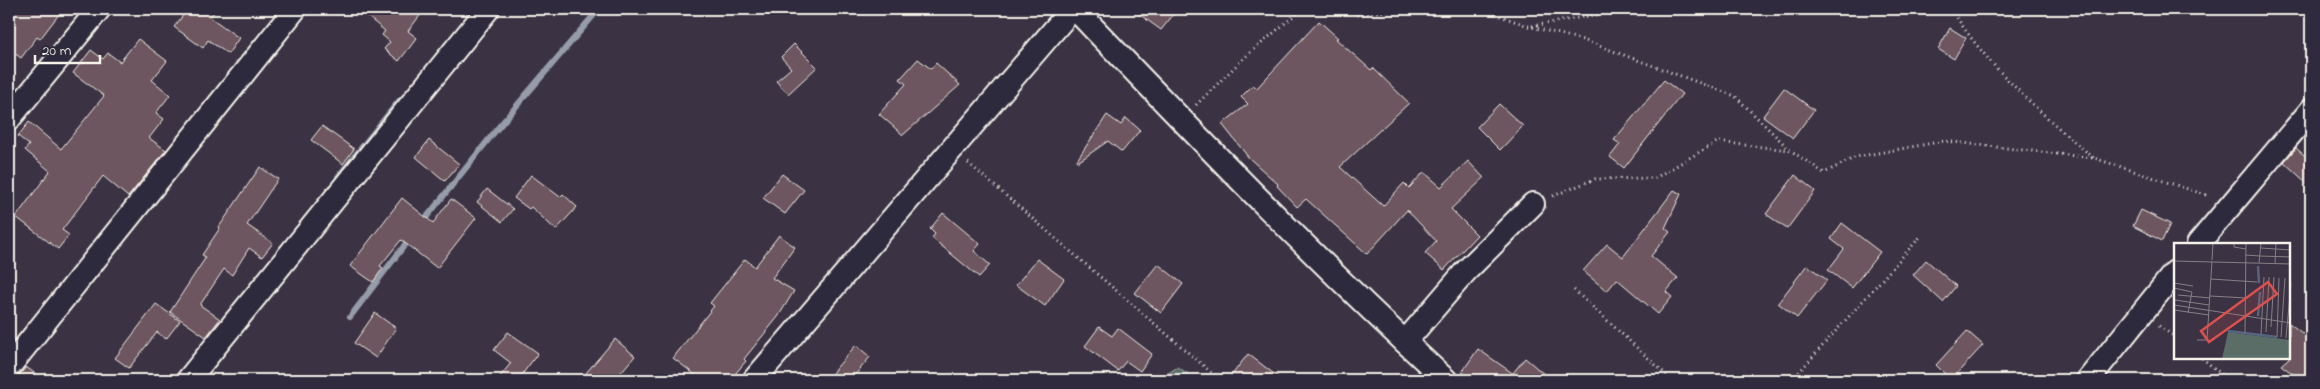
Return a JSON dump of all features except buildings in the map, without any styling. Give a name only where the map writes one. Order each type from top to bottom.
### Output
[{"type":"street","points":[[9,119],[99,9]]},
{"type":"street","points":[[9,367],[295,9]]},
{"type":"street","points":[[188,380],[488,9]]},
{"type":"street","points":[[754,380],[1074,9],[1181,120],[1405,342],[1446,380]]},
{"type":"street","points":[[2199,243],[2311,110]]},
{"type":"street","points":[[1405,342],[1465,272],[1532,204]]},
{"type":"street","points":[[2088,380],[2174,273]]},
{"type":"path","points":[[1181,120],[1244,58],[1302,9]]},
{"type":"path","points":[[1348,9],[1356,15],[1402,9]]},
{"type":"path","points":[[1481,9],[1528,26],[1583,40],[1735,96],[1790,150],[1824,173],[1856,157],[1944,141],[2094,158],[2231,203]]},
{"type":"path","points":[[1528,26],[1629,9]]},
{"type":"path","points":[[1952,9],[1964,30],[2008,78],[2062,132],[2094,158]]},
{"type":"path","points":[[1532,204],[1596,179],[1655,178],[1717,142],[1790,150]]},
{"type":"path","points":[[952,149],[1220,380]]},
{"type":"path","points":[[1792,380],[1920,237]]},
{"type":"path","points":[[1574,290],[1672,380]]},
{"type":"path","points":[[2203,359],[2228,380]]},
{"type":"green space","points":[[1178,367],[1197,380],[1157,380]]},
{"type":"waterway","points":[[422,223],[497,129],[599,9]]},
{"type":"waterway","points":[[338,177],[399,101]]},
{"type":"waterway","points":[[350,317],[410,238]]}]
